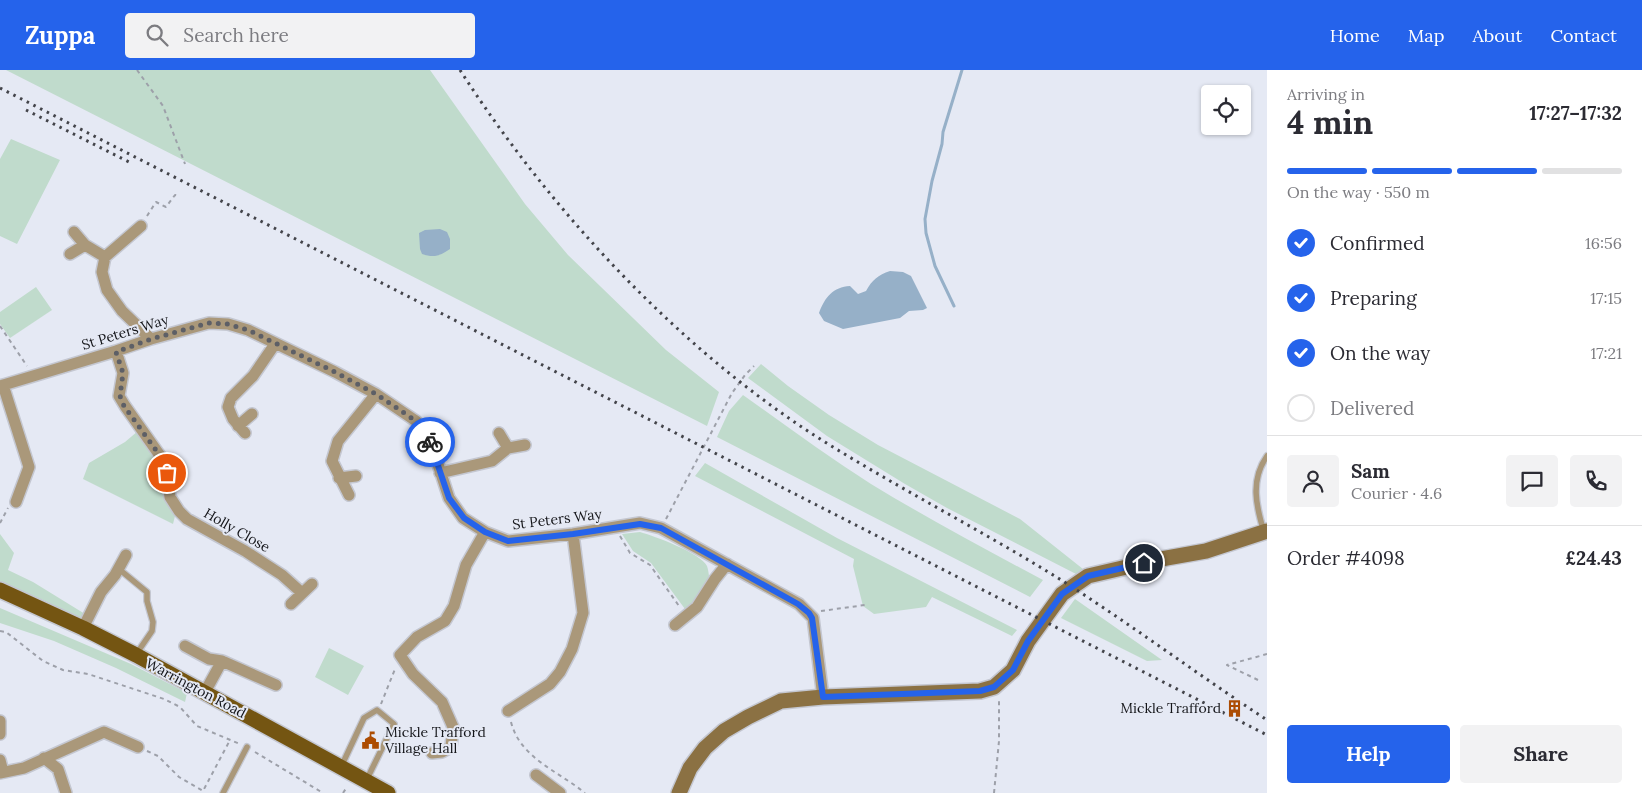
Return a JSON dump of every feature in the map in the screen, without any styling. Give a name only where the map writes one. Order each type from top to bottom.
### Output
[{"type":"main road","name":"Warrington Road","points":[[0,590],[84,628],[136,655],[388,793]]},
{"type":"street","points":[[140,226],[105,257],[102,272],[107,290],[122,311],[151,339]]},
{"type":"street","points":[[74,232],[85,245],[105,257]]},
{"type":"street","points":[[70,254],[85,245]]},
{"type":"street","name":"St Peters Way","points":[[2,386],[116,352],[151,339],[209,323],[228,324],[248,330],[335,372],[376,394],[416,421],[432,446],[449,498],[464,518],[485,532],[508,541],[640,524],[661,528],[798,604],[809,613]]},
{"type":"street","points":[[252,414],[242,429],[233,419],[228,407],[231,398],[253,376],[275,344]]},
{"type":"street","name":"Holly Close","points":[[116,352],[123,373],[120,396],[124,406],[161,457],[167,473],[170,497],[178,511],[187,519],[245,551],[274,570],[302,593]]},
{"type":"street","points":[[2,386],[29,467],[16,502]]},
{"type":"street","points":[[349,495],[332,462],[338,441],[376,394]]},
{"type":"street","points":[[499,432],[508,448]]},
{"type":"street","points":[[440,473],[492,461],[508,448],[525,445]]},
{"type":"street","points":[[339,478],[356,476]]},
{"type":"street","points":[[679,793],[690,768],[705,748],[724,731],[780,702],[823,697],[980,691],[994,687],[1013,670],[1028,641],[1062,594],[1088,576],[1161,559],[1206,551],[1265,531]]},
{"type":"street","points":[[432,753],[442,752],[450,747],[453,726],[442,702],[413,674],[400,656],[417,637],[444,621],[454,606],[466,566],[485,532]]},
{"type":"street","points":[[508,711],[550,684],[560,672],[572,650],[583,613],[573,534]]},
{"type":"street","points":[[84,628],[101,592],[119,569],[126,555]]},
{"type":"street","points":[[675,625],[697,607],[715,579],[728,564]]},
{"type":"street","points":[[291,604],[312,584]]},
{"type":"street","points":[[809,613],[814,626],[823,697]]},
{"type":"street","points":[[186,646],[209,659],[222,662],[276,685]]},
{"type":"street","points":[[205,692],[222,662]]},
{"type":"street","points":[[0,721],[0,734]]},
{"type":"street","points":[[0,760],[2,773],[24,768],[104,732],[138,747]]},
{"type":"street","points":[[44,758],[58,769],[66,793]]},
{"type":"street","points":[[536,775],[560,793]]},
{"type":"lane","points":[[1265,531],[1257,506],[1255,487],[1259,472],[1267,456]]},
{"type":"lane","points":[[119,569],[147,592],[148,596],[147,601],[153,622],[152,630],[136,655]]},
{"type":"lane","points":[[341,767],[364,718],[377,710],[394,724],[366,781]]},
{"type":"lane","points":[[223,793],[247,747]]},
{"type":"path","points":[[137,70],[163,106],[185,164]]},
{"type":"path","points":[[140,226],[156,202],[166,206],[175,195],[179,196]]},
{"type":"path","points":[[0,326],[34,376]]},
{"type":"path","points":[[661,528],[732,393],[754,366]]},
{"type":"path","points":[[0,523],[8,508],[16,502]]},
{"type":"path","points":[[614,527],[630,553],[650,565],[686,616]]},
{"type":"path","points":[[809,613],[865,604]]},
{"type":"path","points":[[0,631],[6,632],[43,661],[63,670],[88,674],[164,699],[180,707],[197,726],[247,747],[323,793]]},
{"type":"path","points":[[1258,680],[1227,665],[1267,654]]},
{"type":"path","points":[[377,710],[383,702],[400,656]]},
{"type":"path","points":[[994,793],[999,741],[999,683]]},
{"type":"path","points":[[508,711],[514,732],[527,752],[585,793]]},
{"type":"path","points":[[138,747],[158,756],[179,777],[204,792],[230,739]]},
{"type":"green space","points":[[6,70],[430,70],[525,204],[568,255],[666,350],[719,392],[707,426]]},
{"type":"green space","points":[[11,139],[60,160],[17,244],[0,236],[0,159]]},
{"type":"green space","points":[[36,287],[52,310],[10,338],[0,324],[0,312]]},
{"type":"green space","points":[[761,364],[829,415],[878,445],[1020,519],[1083,569],[1078,575],[947,508],[827,436],[748,378]]},
{"type":"green space","points":[[743,395],[871,484],[1043,580],[1030,597],[717,437],[729,411]]},
{"type":"green space","points":[[138,431],[162,471],[165,497],[175,516],[173,524],[83,479],[89,463],[125,442]]},
{"type":"green space","points":[[705,463],[837,538],[1017,630],[1012,636],[932,597],[926,607],[874,614],[863,606],[853,566],[854,559],[695,476]]},
{"type":"green space","points":[[640,532],[687,551],[703,561],[707,566],[709,578],[695,603],[685,609],[651,563],[633,551],[622,534]]},
{"type":"green space","points":[[0,534],[14,553],[8,570],[33,582],[85,614],[79,618],[43,600],[0,583]]},
{"type":"green space","points":[[1075,599],[1162,660],[1147,661],[1061,618]]},
{"type":"green space","points":[[0,608],[131,664],[187,693],[185,702],[116,668],[54,641],[0,623]]},
{"type":"green space","points":[[329,648],[364,666],[348,695],[315,677]]},
{"type":"water","points":[[440,229],[447,232],[450,239],[450,249],[437,256],[422,254],[419,233],[425,230]]},
{"type":"water","points":[[890,271],[903,272],[911,276],[927,308],[909,311],[900,318],[843,329],[824,321],[819,313],[830,294],[839,288],[850,286],[858,294],[866,291],[879,276]]},
{"type":"waterway","points":[[954,306],[935,266],[926,233],[925,219],[943,132],[962,70]]},
{"type":"railway","points":[[460,70],[495,122],[534,174],[576,224],[666,318],[715,361],[765,401],[817,437],[1058,578],[1267,720]]},
{"type":"railway","points":[[0,88],[1267,735]]},
{"type":"railway","points":[[26,110],[131,163]]},
{"type":"way so far","points":[[167,473],[161,457],[124,406],[120,396],[123,373],[116,352],[151,339],[209,323],[228,324],[248,330],[376,394],[416,421],[430,442]]},
{"type":"place","name":"Mickle Trafford","points":[[1235,708]]},
{"type":"place","name":"Mickle Trafford Village Hall","points":[[371,740]]},
{"type":"route","points":[[430,442],[449,498],[464,518],[485,532],[508,541],[640,524],[661,528],[798,604],[812,618],[823,697],[980,691],[994,687],[1013,670],[1028,641],[1062,594],[1088,576],[1144,563]]}]
